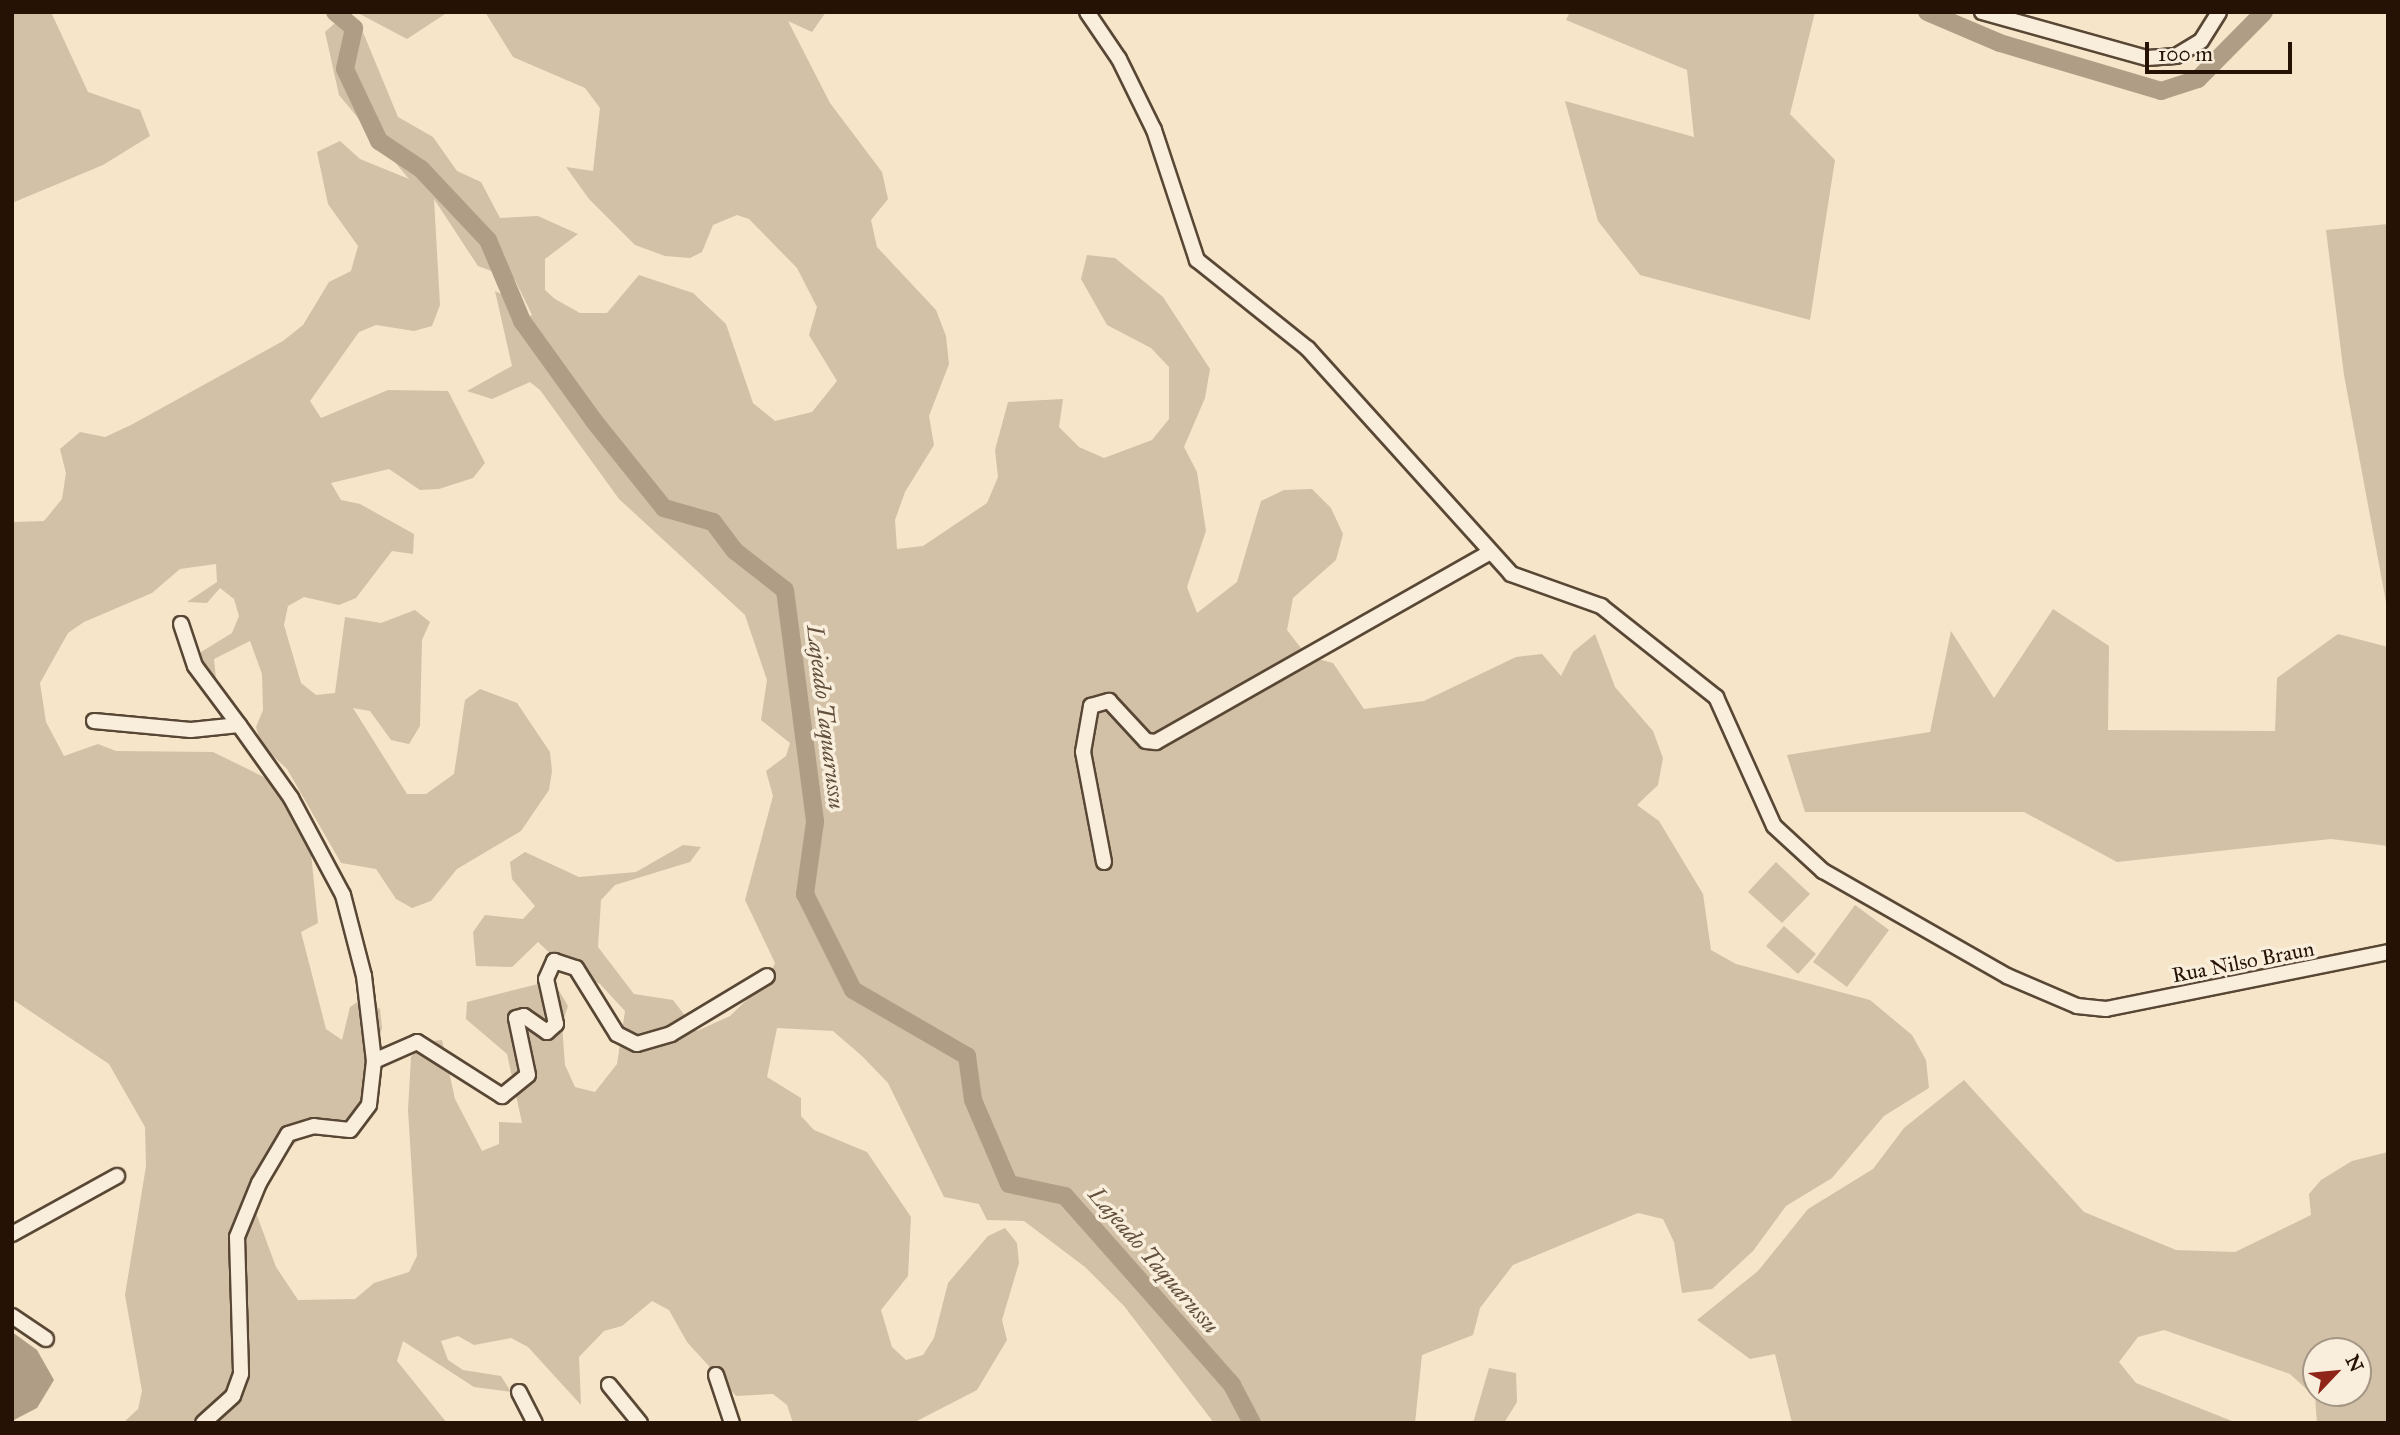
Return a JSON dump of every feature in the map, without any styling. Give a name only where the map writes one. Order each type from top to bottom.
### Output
[{"type":"street","points":[[1087,12],[1119,59],[1154,130],[1196,260],[1308,349],[1489,554],[1156,742],[1146,741],[1109,701],[1091,706],[1083,752],[1104,862]]},
{"type":"street","points":[[1988,14],[2147,58],[2176,56],[2201,41],[2218,12]]},
{"type":"street","name":"Rua Nilso Braun","points":[[1489,554],[1511,574],[1601,606],[1716,697],[1761,799],[1792,849],[2007,976],[2077,1006],[2105,1009],[2388,952]]},
{"type":"street","points":[[181,624],[195,666],[291,798],[343,895],[356,928],[374,1061],[362,1122],[350,1130],[314,1126],[288,1134],[246,1209],[235,1270],[241,1374],[233,1396],[203,1423]]},
{"type":"street","points":[[94,721],[191,730],[239,725]]},
{"type":"street","points":[[374,1061],[417,1042],[502,1096],[528,1075],[516,1018],[524,1016],[547,1032],[556,1024],[546,979],[554,961],[576,968],[617,1034],[636,1044],[671,1034],[767,976]]},
{"type":"street","points":[[12,1234],[117,1176]]},
{"type":"street","points":[[12,1316],[46,1339]]},
{"type":"street","points":[[716,1375],[732,1423]]},
{"type":"street","points":[[610,1385],[640,1423]]},
{"type":"street","points":[[519,1392],[535,1423]]},
{"type":"shaded area","points":[[12,12],[51,12],[88,92],[140,110],[150,136],[103,165],[12,203]]},
{"type":"shaded area","points":[[356,12],[448,12],[407,39]]},
{"type":"shaded area","points":[[485,12],[826,12],[812,32],[788,21],[830,103],[882,172],[888,199],[871,220],[877,247],[936,310],[946,336],[949,364],[929,416],[934,445],[905,492],[895,520],[897,549],[923,546],[987,503],[998,477],[995,450],[1008,402],[1063,399],[1059,427],[1079,447],[1104,458],[1152,440],[1169,419],[1169,367],[1151,348],[1107,325],[1081,279],[1087,255],[1115,258],[1163,297],[1210,369],[1205,398],[1184,447],[1197,472],[1206,531],[1187,587],[1197,613],[1237,582],[1261,501],[1284,490],[1312,489],[1331,508],[1343,534],[1336,560],[1293,598],[1287,630],[1307,656],[1333,663],[1364,709],[1424,701],[1516,657],[1542,654],[1561,676],[1573,652],[1595,634],[1615,687],[1653,731],[1663,758],[1658,785],[1637,805],[1659,821],[1703,894],[1711,950],[1736,964],[1870,1000],[1912,1035],[1926,1060],[1929,1088],[1884,1116],[1832,1178],[1786,1206],[1753,1251],[1712,1289],[1682,1293],[1674,1242],[1663,1219],[1638,1213],[1513,1265],[1480,1308],[1473,1335],[1422,1355],[1415,1423],[1214,1423],[1124,1306],[1085,1267],[1024,1221],[987,1220],[979,1204],[944,1197],[888,1083],[862,1056],[833,1031],[777,1028],[767,1077],[801,1098],[801,1116],[814,1130],[867,1152],[911,1217],[908,1276],[881,1310],[892,1347],[906,1360],[923,1355],[934,1338],[948,1283],[988,1236],[1005,1228],[1017,1243],[1019,1263],[1002,1320],[1007,1340],[977,1390],[913,1423],[793,1423],[787,1405],[773,1394],[736,1396],[687,1342],[669,1310],[652,1301],[622,1326],[604,1331],[579,1357],[581,1405],[528,1347],[511,1338],[474,1345],[458,1336],[441,1341],[448,1360],[463,1370],[501,1376],[511,1392],[474,1387],[403,1341],[397,1361],[447,1423],[123,1423],[138,1409],[142,1391],[125,1295],[146,1166],[145,1127],[109,1064],[12,999],[12,522],[44,521],[62,499],[66,473],[60,449],[80,432],[105,437],[283,341],[303,325],[329,282],[351,271],[358,246],[328,204],[317,152],[340,141],[360,159],[409,179],[339,95],[325,32],[334,24],[360,25],[398,117],[433,137],[457,171],[481,182],[500,218],[538,216],[578,234],[545,259],[545,290],[555,299],[580,313],[607,313],[639,275],[693,293],[726,324],[753,403],[775,421],[812,412],[837,381],[809,335],[817,307],[797,268],[749,219],[737,215],[713,225],[702,252],[690,258],[665,256],[635,245],[589,199],[566,167],[593,171],[600,108],[585,88],[513,57]],"holes":[[[434,199],[478,266],[515,280],[532,315],[522,321],[507,297],[495,291],[512,366],[467,391],[492,399],[530,382],[540,390],[619,499],[745,615],[767,680],[761,720],[790,743],[786,756],[766,771],[773,796],[745,900],[775,963],[768,979],[730,1016],[697,1031],[673,1000],[634,994],[598,947],[601,900],[615,885],[690,862],[701,847],[683,845],[636,872],[579,877],[525,852],[510,862],[512,879],[535,906],[523,919],[485,915],[473,932],[476,966],[512,967],[538,942],[565,967],[600,984],[625,1011],[617,1064],[595,1092],[575,1087],[565,1065],[562,1024],[568,1006],[558,989],[538,984],[467,1002],[466,1019],[507,1054],[522,1123],[499,1122],[499,1144],[482,1151],[455,1099],[442,1040],[424,1042],[411,1057],[408,1110],[417,1256],[409,1272],[374,1283],[355,1299],[298,1300],[276,1267],[255,1210],[281,1156],[312,1128],[329,1119],[347,1122],[362,1112],[382,1028],[380,1009],[365,997],[350,1007],[342,1040],[326,1029],[301,932],[318,923],[309,833],[268,779],[213,752],[116,751],[98,744],[64,756],[46,722],[40,683],[68,633],[84,622],[152,593],[180,569],[216,564],[217,582],[187,602],[207,603],[220,588],[234,599],[239,616],[232,633],[201,652],[200,669],[216,679],[214,659],[250,641],[262,674],[263,710],[256,727],[261,745],[287,769],[341,863],[376,869],[396,899],[412,908],[431,901],[457,869],[521,831],[549,790],[552,771],[550,752],[517,703],[480,689],[465,700],[454,774],[426,794],[407,794],[353,708],[370,711],[391,740],[409,744],[420,726],[422,640],[430,622],[415,610],[381,623],[345,617],[335,693],[316,695],[301,683],[284,625],[288,606],[304,597],[339,605],[356,598],[392,551],[413,554],[414,534],[360,504],[341,500],[331,483],[389,469],[420,490],[439,489],[473,478],[485,463],[448,391],[388,390],[321,418],[310,401],[359,332],[376,325],[414,331],[432,326],[440,305]]]},
{"type":"shaded area","points":[[1570,12],[1815,12],[1790,114],[1835,160],[1810,320],[1640,275],[1598,221],[1565,101],[1694,137],[1687,70],[1566,20]]},
{"type":"shaded area","points":[[2388,224],[2388,613],[2344,375],[2326,230]]},
{"type":"shaded area","points":[[2053,609],[2109,646],[2108,730],[2275,731],[2277,678],[2338,634],[2388,647],[2388,846],[2331,839],[2117,862],[2024,812],[1805,812],[1787,755],[1930,732],[1951,631],[1994,698]]},
{"type":"shaded area","points":[[1776,862],[1810,894],[1782,923],[1748,892]]},
{"type":"shaded area","points":[[1855,905],[1889,930],[1847,987],[1813,962]]},
{"type":"shaded area","points":[[1784,926],[1816,954],[1798,974],[1766,946]]},
{"type":"shaded area","points":[[1964,1080],[2084,1212],[2176,1250],[2235,1252],[2311,1215],[2309,1194],[2321,1180],[2352,1161],[2388,1152],[2388,1423],[2317,1423],[2316,1407],[2372,1407],[2372,1337],[2302,1337],[2302,1385],[2290,1374],[2164,1330],[2138,1337],[2119,1362],[2136,1383],[2237,1423],[1792,1423],[1775,1354],[1750,1359],[1697,1320],[1758,1271],[1808,1209],[1873,1169],[1904,1128]]},
{"type":"shaded area","points":[[12,1332],[37,1350],[54,1380],[37,1408],[12,1421]]},
{"type":"shaded area","points":[[1489,1368],[1516,1373],[1517,1402],[1504,1423],[1473,1423]]},
{"type":"waterway","name":"Lajeado Taquarussu","points":[[335,12],[354,28],[345,69],[379,141],[421,169],[488,240],[522,321],[594,421],[664,508],[713,522],[735,551],[785,590],[815,822],[805,894],[853,990],[967,1056],[973,1100],[1009,1184],[1065,1196],[1232,1385],[1252,1423]]},
{"type":"waterway","points":[[1927,12],[2000,43],[2161,91],[2198,79],[2264,12]]}]
